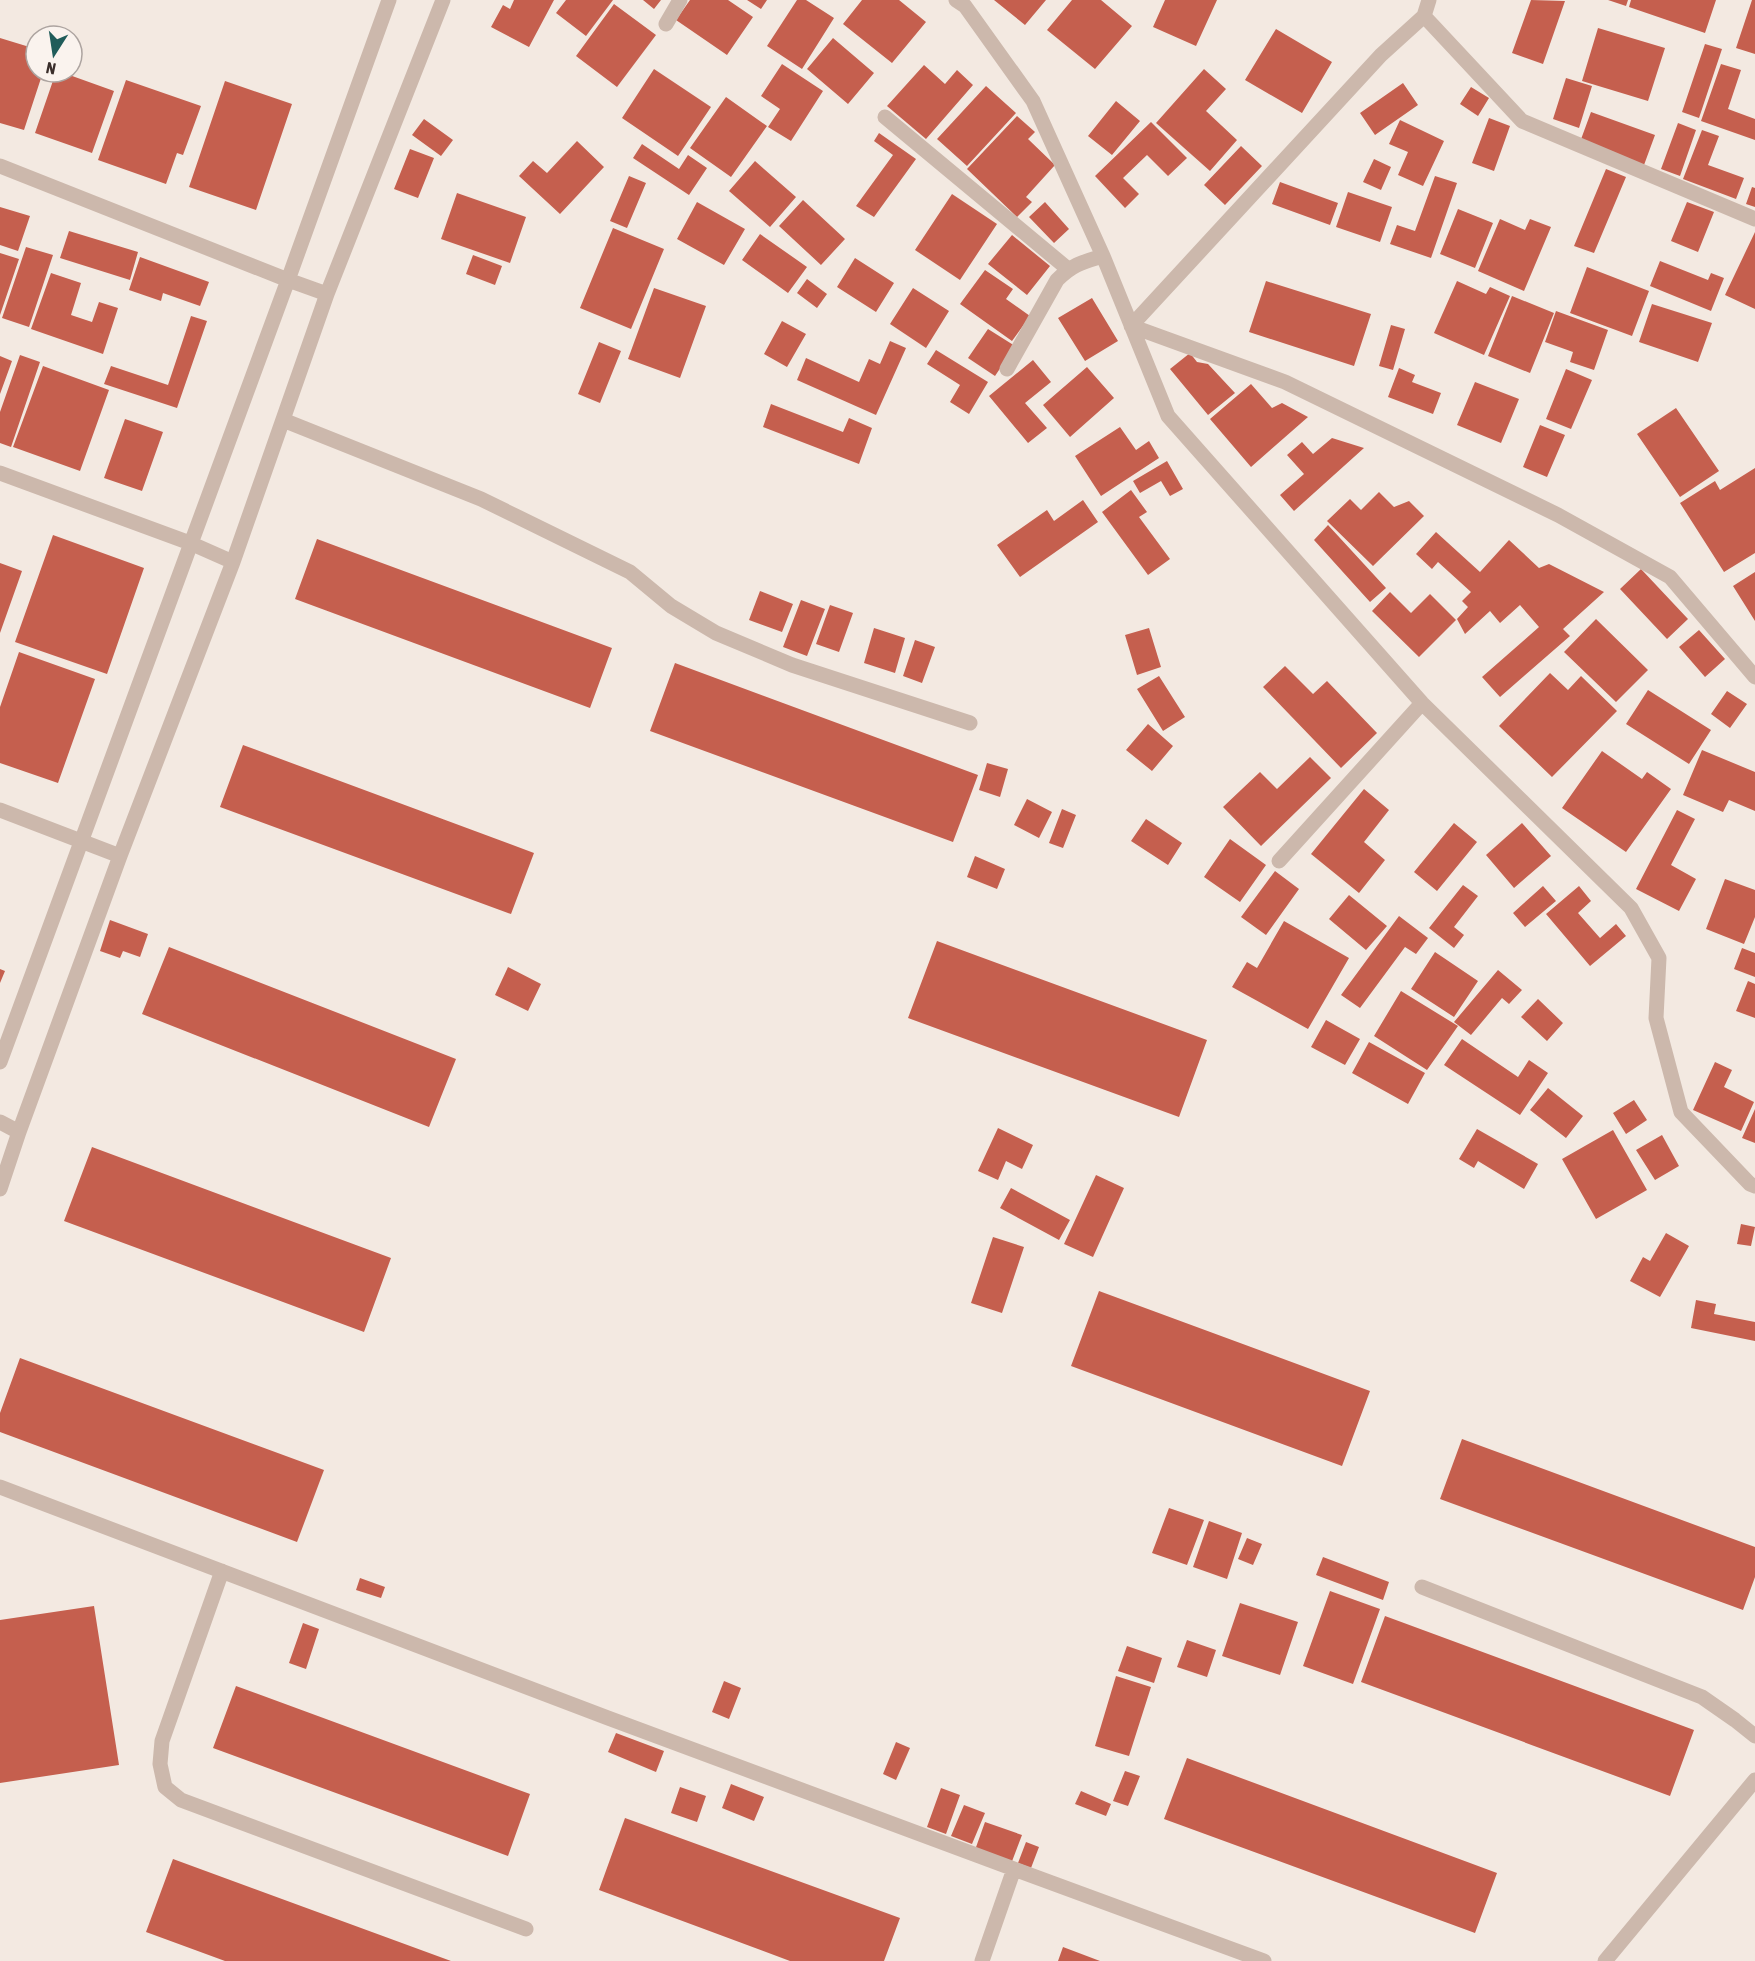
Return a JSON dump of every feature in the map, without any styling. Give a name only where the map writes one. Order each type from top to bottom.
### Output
[{"type":"street","points":[[0,1062],[389,0]]},
{"type":"street","points":[[0,1189],[120,856],[233,562],[327,294],[443,0]]},
{"type":"street","points":[[666,24],[680,0]]},
{"type":"street","points":[[957,0],[966,6],[1033,101],[1103,256],[1168,416],[1422,703],[1631,908],[1659,958],[1656,1018],[1681,1112],[1750,1184],[1755,1186]]},
{"type":"street","points":[[1131,326],[1381,55],[1424,16],[1429,0]]},
{"type":"street","points":[[1424,16],[1522,121],[1755,219]]},
{"type":"street","points":[[885,117],[1068,269]]},
{"type":"street","points":[[0,166],[327,294]]},
{"type":"street","points":[[1007,369],[1058,280],[1068,269],[1103,256]]},
{"type":"street","points":[[1131,326],[1285,382],[1558,515],[1670,577],[1755,677]]},
{"type":"street","points":[[283,420],[481,499],[630,572],[671,606],[716,633],[792,665],[970,723]]},
{"type":"street","points":[[0,473],[190,543],[233,562]]},
{"type":"street","points":[[1279,861],[1422,703]]},
{"type":"street","points":[[0,810],[120,856]]},
{"type":"street","points":[[0,1122],[19,1132]]},
{"type":"street","points":[[0,1487],[608,1718],[1264,1961]]},
{"type":"street","points":[[222,1571],[162,1742],[160,1764],[165,1787],[181,1800],[526,1929]]},
{"type":"street","points":[[1422,1587],[1702,1697],[1755,1736]]},
{"type":"street","points":[[1605,1961],[1755,1780]]},
{"type":"street","points":[[982,1961],[1014,1869]]},
{"type":"building","points":[[514,0],[554,0],[529,47],[491,27],[503,5],[510,9]]},
{"type":"building","points":[[566,0],[613,0],[586,36],[556,13]]},
{"type":"building","points":[[643,0],[661,0],[654,9]]},
{"type":"building","points":[[690,0],[728,0],[753,17],[727,55],[676,20]]},
{"type":"building","points":[[747,0],[767,0],[761,9]]},
{"type":"building","points":[[797,0],[806,0],[834,18],[802,69],[767,46]]},
{"type":"building","points":[[862,0],[899,0],[926,22],[892,63],[843,24]]},
{"type":"building","points":[[994,0],[1046,0],[1025,25]]},
{"type":"building","points":[[1072,0],[1101,0],[1132,26],[1095,69],[1047,30]]},
{"type":"building","points":[[1165,0],[1217,0],[1196,46],[1153,27]]},
{"type":"building","points":[[1531,0],[1565,1],[1543,64],[1512,53]]},
{"type":"building","points":[[1608,0],[1628,0],[1626,6]]},
{"type":"building","points":[[1631,0],[1716,0],[1705,33],[1629,7]]},
{"type":"building","points":[[1752,0],[1755,0],[1755,54],[1736,48]]},
{"type":"building","points":[[614,4],[656,35],[617,87],[576,56]]},
{"type":"building","points":[[1598,28],[1665,48],[1648,101],[1582,81]]},
{"type":"building","points":[[1276,29],[1332,62],[1302,113],[1245,80]]},
{"type":"building","points":[[0,38],[24,45],[24,84],[39,84],[24,130],[0,123]]},
{"type":"building","points":[[833,38],[874,73],[848,104],[807,69]]},
{"type":"building","points":[[1705,44],[1722,49],[1699,118],[1682,112]]},
{"type":"building","points":[[782,64],[823,91],[791,141],[768,127],[780,109],[761,96]]},
{"type":"building","points":[[1721,64],[1741,70],[1728,109],[1755,119],[1755,140],[1701,121]]},
{"type":"building","points":[[924,65],[945,84],[957,70],[973,85],[926,139],[887,106]]},
{"type":"building","points":[[654,69],[711,107],[678,156],[622,118]]},
{"type":"building","points":[[1204,69],[1226,89],[1206,111],[1237,140],[1210,171],[1156,123]]},
{"type":"building","points":[[1566,78],[1592,86],[1579,128],[1553,119]]},
{"type":"building","points":[[84,80],[114,91],[92,153],[35,133],[52,84],[84,84]]},
{"type":"building","points":[[126,80],[201,106],[183,155],[177,153],[166,184],[98,160]]},
{"type":"building","points":[[225,81],[292,104],[256,210],[189,187]]},
{"type":"building","points":[[1403,83],[1418,105],[1375,135],[1360,113]]},
{"type":"building","points":[[986,86],[1016,113],[967,166],[937,139]]},
{"type":"building","points":[[1471,87],[1489,98],[1478,116],[1460,104]]},
{"type":"building","points":[[726,97],[767,126],[731,177],[690,148]]},
{"type":"building","points":[[1116,101],[1140,121],[1112,155],[1088,136]]},
{"type":"building","points":[[1591,112],[1655,135],[1644,165],[1580,142]]},
{"type":"building","points":[[1017,116],[1035,132],[1028,139],[1055,165],[1026,197],[1032,202],[1017,217],[967,169]]},
{"type":"building","points":[[1489,118],[1510,126],[1494,171],[1472,163]]},
{"type":"building","points":[[424,119],[453,140],[441,156],[412,135]]},
{"type":"building","points":[[1400,120],[1444,141],[1423,186],[1398,175],[1408,152],[1389,144]]},
{"type":"building","points":[[1151,122],[1187,158],[1168,176],[1147,155],[1123,178],[1139,194],[1125,208],[1095,176]]},
{"type":"building","points":[[1678,123],[1696,130],[1680,176],[1661,169]]},
{"type":"building","points":[[1702,130],[1719,136],[1708,165],[1744,178],[1736,199],[1683,179]]},
{"type":"building","points":[[879,133],[916,159],[874,217],[856,206],[893,155],[874,141]]},
{"type":"building","points":[[577,141],[604,167],[560,214],[519,176],[533,161],[547,173]]},
{"type":"building","points":[[642,144],[679,169],[688,155],[707,168],[689,195],[633,158]]},
{"type":"building","points":[[1241,146],[1262,166],[1225,205],[1204,185]]},
{"type":"building","points":[[410,149],[434,158],[418,198],[394,189]]},
{"type":"building","points":[[1374,159],[1391,167],[1381,190],[1363,182]]},
{"type":"building","points":[[755,161],[796,197],[770,227],[729,191]]},
{"type":"building","points":[[1606,169],[1626,177],[1594,253],[1574,246]]},
{"type":"building","points":[[629,176],[646,183],[627,228],[610,221]]},
{"type":"building","points":[[1435,176],[1457,183],[1431,258],[1390,244],[1397,225],[1415,231]]},
{"type":"building","points":[[1280,182],[1338,203],[1330,225],[1272,204]]},
{"type":"building","points":[[1752,187],[1755,188],[1755,207],[1746,204]]},
{"type":"building","points":[[1348,192],[1392,207],[1380,242],[1336,227]]},
{"type":"building","points":[[457,193],[526,217],[510,263],[441,239]]},
{"type":"building","points":[[952,194],[997,224],[960,280],[915,250]]},
{"type":"building","points":[[803,200],[845,239],[821,265],[779,226]]},
{"type":"building","points":[[697,202],[745,229],[724,265],[677,239]]},
{"type":"building","points":[[1045,202],[1069,229],[1054,243],[1029,217]]},
{"type":"building","points":[[1687,202],[1714,212],[1698,252],[1671,241]]},
{"type":"building","points":[[0,207],[30,216],[18,251],[0,245]]},
{"type":"building","points":[[1458,209],[1493,223],[1475,268],[1440,254]]},
{"type":"building","points":[[1500,219],[1525,230],[1530,219],[1551,227],[1524,291],[1478,271]]},
{"type":"building","points":[[613,228],[664,249],[631,329],[580,308]]},
{"type":"building","points":[[69,231],[138,252],[130,280],[60,258]]},
{"type":"building","points":[[1755,232],[1755,309],[1725,295]]},
{"type":"building","points":[[760,234],[807,267],[788,293],[742,260]]},
{"type":"building","points":[[1012,235],[1050,266],[1027,295],[988,264]]},
{"type":"building","points":[[26,247],[53,255],[29,327],[2,318]]},
{"type":"building","points":[[0,253],[19,259],[0,315]]},
{"type":"building","points":[[473,255],[502,266],[495,285],[466,274]]},
{"type":"building","points":[[140,257],[209,282],[200,306],[163,293],[161,301],[129,290]]},
{"type":"building","points":[[855,258],[894,283],[876,312],[837,287]]},
{"type":"building","points":[[1660,261],[1708,280],[1711,273],[1724,278],[1711,311],[1650,286]]},
{"type":"building","points":[[1587,267],[1649,291],[1632,336],[1570,313]]},
{"type":"building","points":[[985,270],[1013,289],[1006,299],[1030,316],[1012,341],[960,304]]},
{"type":"building","points":[[51,273],[81,283],[71,315],[92,322],[99,302],[118,308],[103,354],[31,329]]},
{"type":"building","points":[[807,279],[827,294],[817,308],[797,293]]},
{"type":"building","points":[[1266,281],[1371,314],[1354,366],[1249,332]]},
{"type":"building","points":[[1457,281],[1486,294],[1490,287],[1510,296],[1484,355],[1434,333]]},
{"type":"building","points":[[654,288],[706,306],[680,378],[628,359]]},
{"type":"building","points":[[913,288],[949,311],[926,348],[890,324]]},
{"type":"building","points":[[1512,296],[1554,313],[1530,373],[1488,356]]},
{"type":"building","points":[[1092,298],[1118,341],[1085,361],[1058,318]]},
{"type":"building","points":[[1652,304],[1712,323],[1698,362],[1639,342]]},
{"type":"building","points":[[1556,311],[1608,330],[1594,370],[1570,362],[1573,352],[1545,342]]},
{"type":"building","points":[[191,316],[207,321],[177,408],[104,384],[111,366],[168,385]]},
{"type":"building","points":[[782,321],[806,334],[787,367],[764,354]]},
{"type":"building","points":[[1391,325],[1405,329],[1393,370],[1379,366]]},
{"type":"building","points":[[988,329],[1015,346],[995,376],[968,358]]},
{"type":"building","points":[[890,341],[906,348],[876,415],[797,380],[806,358],[859,382],[869,359],[880,364]]},
{"type":"building","points":[[599,342],[621,351],[600,403],[578,394]]},
{"type":"building","points":[[936,350],[988,382],[969,414],[950,402],[960,385],[927,364]]},
{"type":"building","points":[[1190,353],[1197,362],[1208,364],[1235,393],[1208,415],[1170,369]]},
{"type":"building","points":[[20,355],[40,362],[11,447],[0,443],[0,412]]},
{"type":"building","points":[[0,356],[12,361],[0,394]]},
{"type":"building","points":[[1033,360],[1051,382],[1025,403],[1047,428],[1028,443],[989,396]]},
{"type":"building","points":[[43,366],[109,390],[80,471],[13,447]]},
{"type":"building","points":[[1087,367],[1114,398],[1070,437],[1043,405]]},
{"type":"building","points":[[1399,368],[1415,375],[1412,382],[1441,393],[1433,414],[1388,397]]},
{"type":"building","points":[[1566,369],[1592,380],[1571,429],[1546,419]]},
{"type":"building","points":[[1475,382],[1519,399],[1501,443],[1457,425]]},
{"type":"building","points":[[1251,384],[1272,408],[1282,403],[1308,417],[1251,467],[1210,419]]},
{"type":"building","points":[[771,404],[843,432],[849,418],[872,428],[859,464],[763,427]]},
{"type":"building","points":[[1676,408],[1719,471],[1680,497],[1637,434]]},
{"type":"building","points":[[125,419],[163,432],[142,491],[104,478]]},
{"type":"building","points":[[1540,425],[1565,435],[1547,477],[1523,467]]},
{"type":"building","points":[[1120,427],[1136,450],[1149,441],[1159,458],[1101,496],[1075,456]]},
{"type":"building","points":[[1332,438],[1364,448],[1294,511],[1280,495],[1304,474],[1287,455],[1302,442],[1313,454]]},
{"type":"building","points":[[1167,461],[1183,489],[1170,496],[1161,481],[1140,493],[1133,481]]},
{"type":"building","points":[[1755,468],[1755,553],[1724,572],[1680,503],[1715,481],[1720,490]]},
{"type":"building","points":[[1131,490],[1147,512],[1139,517],[1170,559],[1148,575],[1102,512]]},
{"type":"building","points":[[1379,492],[1394,507],[1409,501],[1424,516],[1373,566],[1327,521],[1350,499],[1361,510]]},
{"type":"building","points":[[1083,500],[1098,522],[1020,577],[997,545],[1047,510],[1054,521]]},
{"type":"building","points":[[1328,525],[1386,588],[1370,602],[1314,540]]},
{"type":"building","points":[[1436,532],[1480,572],[1509,540],[1539,568],[1549,564],[1604,592],[1563,629],[1570,636],[1500,697],[1482,677],[1539,627],[1520,605],[1500,623],[1490,611],[1465,634],[1457,619],[1468,607],[1462,601],[1471,592],[1438,562],[1432,569],[1416,554]]},
{"type":"building","points":[[53,535],[144,568],[107,674],[15,642]]},
{"type":"building","points":[[317,539],[612,648],[590,708],[295,599]]},
{"type":"building","points":[[0,563],[22,571],[0,633]]},
{"type":"building","points":[[1641,569],[1688,619],[1667,639],[1620,589]]},
{"type":"building","points":[[1755,572],[1755,621],[1733,586]]},
{"type":"building","points":[[760,591],[793,604],[782,632],[749,620]]},
{"type":"building","points":[[1390,592],[1411,613],[1430,594],[1456,620],[1419,657],[1372,611]]},
{"type":"building","points":[[801,600],[825,609],[807,656],[783,647]]},
{"type":"building","points":[[830,605],[853,613],[839,652],[816,644]]},
{"type":"building","points":[[1596,619],[1648,670],[1616,702],[1564,652]]},
{"type":"building","points":[[874,628],[905,638],[895,673],[864,663]]},
{"type":"building","points":[[1149,628],[1161,667],[1137,675],[1125,635]]},
{"type":"building","points":[[1699,630],[1725,659],[1705,677],[1679,647]]},
{"type":"building","points":[[915,640],[935,647],[922,683],[903,676]]},
{"type":"building","points":[[19,652],[95,679],[58,783],[0,763],[0,707]]},
{"type":"building","points":[[675,663],[978,775],[953,842],[650,731]]},
{"type":"building","points":[[1285,666],[1313,694],[1327,681],[1377,733],[1341,768],[1263,687]]},
{"type":"building","points":[[1550,673],[1568,690],[1581,676],[1617,711],[1552,777],[1499,726]]},
{"type":"building","points":[[1159,676],[1185,717],[1163,731],[1137,689]]},
{"type":"building","points":[[1648,690],[1711,730],[1689,764],[1626,724]]},
{"type":"building","points":[[1727,691],[1747,704],[1730,728],[1711,714]]},
{"type":"building","points":[[1148,724],[1173,746],[1152,771],[1126,750]]},
{"type":"building","points":[[243,745],[534,853],[511,914],[220,807]]},
{"type":"building","points":[[1702,750],[1755,772],[1755,811],[1729,800],[1723,812],[1683,795]]},
{"type":"building","points":[[1602,751],[1642,779],[1647,772],[1671,789],[1626,852],[1562,808]]},
{"type":"building","points":[[1310,757],[1331,778],[1261,846],[1223,807],[1260,772],[1277,789]]},
{"type":"building","points":[[987,763],[1008,769],[1000,797],[979,790]]},
{"type":"building","points":[[1364,789],[1389,810],[1364,842],[1385,860],[1359,893],[1311,854]]},
{"type":"building","points":[[1027,799],[1052,812],[1039,838],[1014,825]]},
{"type":"building","points":[[1062,809],[1076,815],[1063,848],[1049,843]]},
{"type":"building","points":[[1677,810],[1695,819],[1671,865],[1696,879],[1679,911],[1636,889]]},
{"type":"building","points":[[1146,819],[1182,843],[1168,865],[1131,841]]},
{"type":"building","points":[[1454,823],[1477,842],[1437,891],[1414,872]]},
{"type":"building","points":[[1522,823],[1551,856],[1514,888],[1486,855]]},
{"type":"building","points":[[1230,839],[1266,865],[1240,902],[1204,877]]},
{"type":"building","points":[[975,856],[1005,869],[997,889],[967,877]]},
{"type":"building","points":[[1275,871],[1299,889],[1266,935],[1241,917]]},
{"type":"building","points":[[1725,879],[1755,890],[1755,917],[1744,944],[1706,929]]},
{"type":"building","points":[[1463,885],[1478,896],[1454,927],[1464,935],[1454,948],[1429,928]]},
{"type":"building","points":[[1543,886],[1556,901],[1525,927],[1513,913]]},
{"type":"building","points":[[1579,886],[1591,901],[1578,913],[1600,938],[1616,924],[1626,936],[1590,966],[1546,914]]},
{"type":"building","points":[[1349,895],[1387,926],[1366,950],[1329,919]]},
{"type":"building","points":[[1399,916],[1428,938],[1416,954],[1405,947],[1360,1008],[1341,995]]},
{"type":"building","points":[[110,920],[148,934],[140,957],[123,951],[120,958],[100,951]]},
{"type":"building","points":[[1284,921],[1349,958],[1308,1029],[1232,987],[1247,962],[1257,968]]},
{"type":"building","points":[[937,941],[1207,1040],[1179,1117],[908,1018]]},
{"type":"building","points":[[169,947],[456,1059],[429,1127],[142,1014]]},
{"type":"building","points":[[1742,948],[1755,953],[1755,977],[1734,969]]},
{"type":"building","points":[[1435,952],[1478,981],[1454,1017],[1411,989]]},
{"type":"building","points":[[508,967],[541,984],[528,1011],[495,995]]},
{"type":"building","points":[[0,969],[5,971],[0,983]]},
{"type":"building","points":[[1498,970],[1522,990],[1509,1004],[1502,998],[1471,1035],[1454,1022]]},
{"type":"building","points":[[1748,981],[1755,984],[1755,1018],[1736,1011]]},
{"type":"building","points":[[1401,991],[1458,1026],[1427,1070],[1374,1036]]},
{"type":"building","points":[[1538,999],[1563,1023],[1547,1041],[1521,1017]]},
{"type":"building","points":[[1326,1020],[1360,1039],[1345,1065],[1311,1047]]},
{"type":"building","points":[[1462,1039],[1518,1077],[1529,1060],[1548,1073],[1520,1115],[1444,1065]]},
{"type":"building","points":[[1369,1042],[1425,1073],[1408,1104],[1352,1073]]},
{"type":"building","points":[[1715,1062],[1732,1070],[1724,1087],[1754,1102],[1741,1131],[1693,1110]]},
{"type":"building","points":[[1548,1088],[1583,1116],[1566,1138],[1530,1110]]},
{"type":"building","points":[[1634,1100],[1647,1120],[1626,1134],[1613,1113]]},
{"type":"building","points":[[1755,1109],[1755,1143],[1742,1138]]},
{"type":"building","points":[[998,1128],[1033,1145],[1022,1169],[1006,1161],[998,1180],[978,1171]]},
{"type":"building","points":[[1477,1129],[1538,1164],[1524,1189],[1478,1161],[1474,1168],[1459,1159]]},
{"type":"building","points":[[1613,1130],[1647,1190],[1596,1219],[1562,1159]]},
{"type":"building","points":[[1662,1135],[1679,1166],[1655,1180],[1636,1150]]},
{"type":"building","points":[[92,1147],[391,1258],[364,1332],[64,1221]]},
{"type":"building","points":[[1096,1175],[1124,1188],[1093,1257],[1064,1244]]},
{"type":"building","points":[[1011,1188],[1070,1220],[1059,1240],[1000,1208]]},
{"type":"building","points":[[1741,1224],[1755,1227],[1751,1246],[1737,1244]]},
{"type":"building","points":[[1666,1233],[1689,1246],[1660,1297],[1630,1281],[1643,1257],[1650,1261]]},
{"type":"building","points":[[993,1237],[1024,1247],[1002,1313],[971,1303]]},
{"type":"building","points":[[1099,1291],[1370,1391],[1342,1466],[1071,1366]]},
{"type":"building","points":[[1696,1300],[1716,1304],[1714,1314],[1755,1322],[1755,1341],[1691,1328]]},
{"type":"building","points":[[20,1358],[324,1470],[297,1542],[0,1432],[0,1413]]},
{"type":"building","points":[[1462,1439],[1755,1547],[1755,1577],[1743,1610],[1440,1499]]},
{"type":"building","points":[[1169,1508],[1204,1520],[1187,1565],[1152,1553]]},
{"type":"building","points":[[1209,1521],[1242,1533],[1227,1579],[1193,1567]]},
{"type":"building","points":[[1247,1538],[1262,1544],[1253,1565],[1238,1559]]},
{"type":"building","points":[[1323,1557],[1389,1582],[1383,1600],[1316,1575]]},
{"type":"building","points":[[360,1578],[385,1587],[381,1598],[356,1590]]},
{"type":"building","points":[[1330,1591],[1380,1609],[1353,1684],[1303,1666]]},
{"type":"building","points":[[1240,1603],[1298,1622],[1280,1675],[1222,1656]]},
{"type":"building","points":[[94,1606],[119,1765],[0,1783],[0,1620]]},
{"type":"building","points":[[1385,1616],[1694,1730],[1670,1796],[1361,1682]]},
{"type":"building","points":[[303,1623],[319,1629],[306,1669],[289,1663]]},
{"type":"building","points":[[1187,1640],[1216,1650],[1207,1677],[1177,1667]]},
{"type":"building","points":[[1127,1646],[1162,1658],[1154,1683],[1118,1671]]},
{"type":"building","points":[[1116,1676],[1151,1687],[1129,1756],[1095,1746]]},
{"type":"building","points":[[724,1681],[741,1688],[729,1719],[712,1712]]},
{"type":"building","points":[[236,1686],[530,1794],[508,1856],[213,1748]]},
{"type":"building","points":[[616,1733],[664,1751],[656,1772],[608,1752]]},
{"type":"building","points":[[896,1742],[910,1748],[896,1780],[883,1774]]},
{"type":"building","points":[[1187,1758],[1497,1873],[1475,1933],[1164,1819]]},
{"type":"building","points":[[1125,1771],[1140,1776],[1128,1806],[1113,1801]]},
{"type":"building","points":[[731,1784],[764,1797],[754,1821],[722,1808]]},
{"type":"building","points":[[680,1787],[706,1796],[697,1822],[671,1813]]},
{"type":"building","points":[[941,1788],[960,1795],[946,1834],[927,1827]]},
{"type":"building","points":[[1081,1791],[1111,1804],[1106,1816],[1075,1804]]},
{"type":"building","points":[[964,1805],[985,1813],[972,1844],[951,1836]]},
{"type":"building","points":[[625,1818],[900,1918],[884,1961],[790,1961],[599,1890]]},
{"type":"building","points":[[985,1822],[1022,1835],[1011,1864],[975,1850]]},
{"type":"building","points":[[1026,1842],[1039,1847],[1031,1868],[1018,1863]]},
{"type":"building","points":[[173,1859],[451,1961],[225,1961],[146,1932]]},
{"type":"building","points":[[1063,1947],[1100,1961],[1058,1961]]}]
